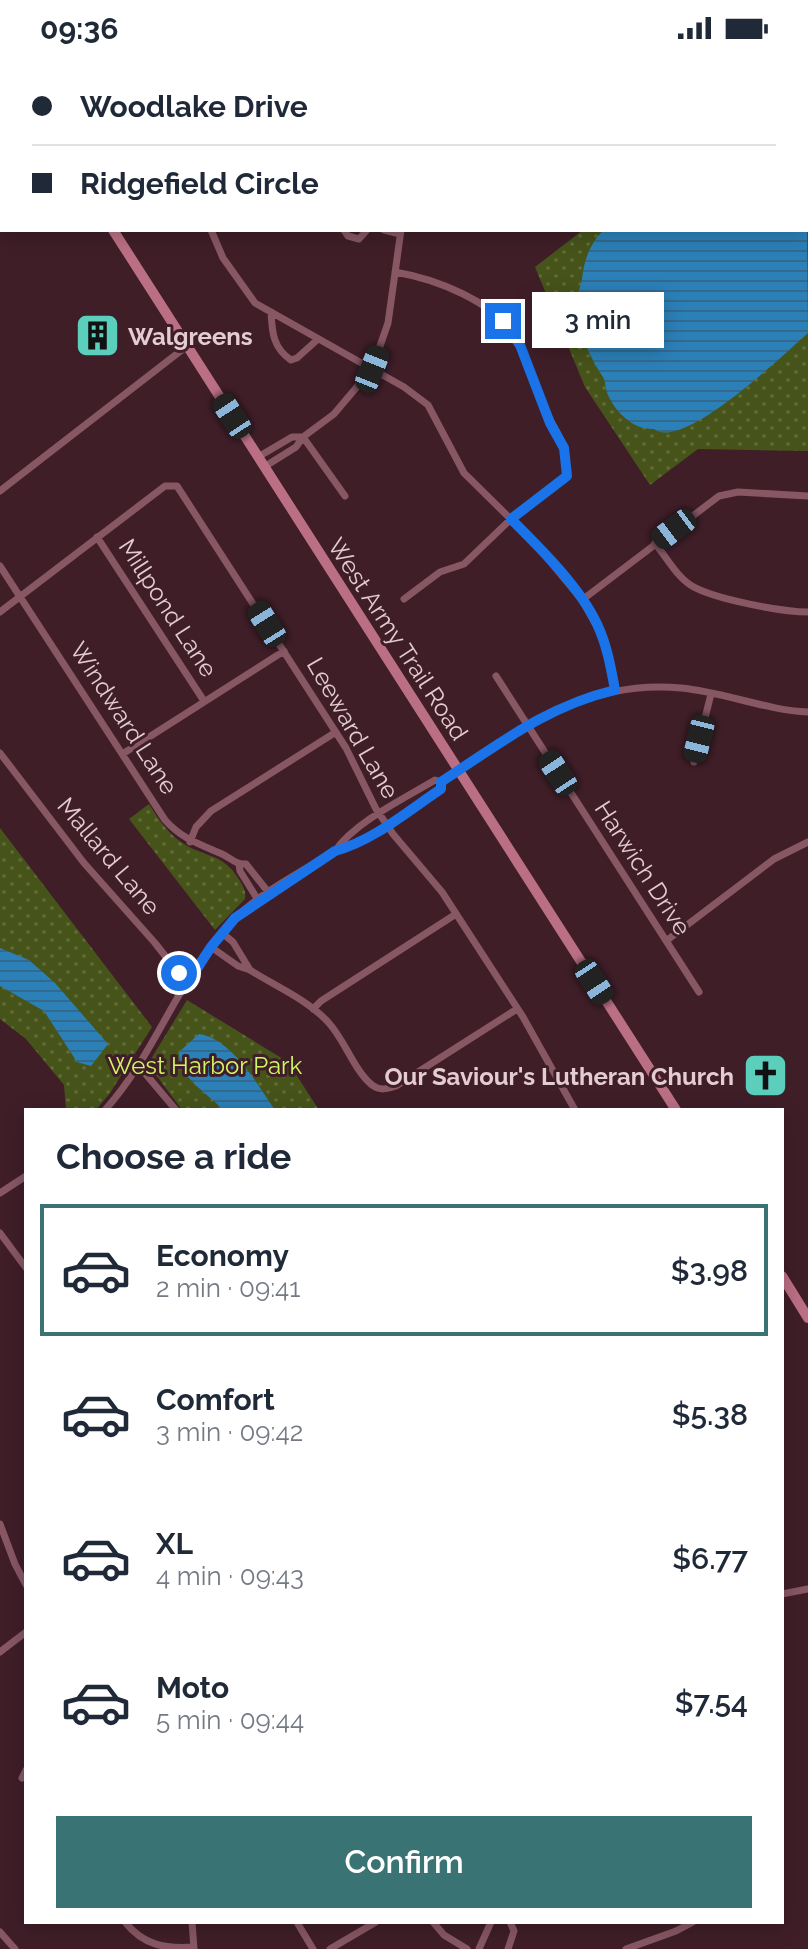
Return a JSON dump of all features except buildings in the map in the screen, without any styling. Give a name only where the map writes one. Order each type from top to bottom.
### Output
[{"type":"main road","name":"West Army Trail Road","points":[[114,232],[675,1108]]},
{"type":"main road","points":[[784,1279],[808,1318]]},
{"type":"street","points":[[212,232],[223,258],[255,303],[413,393],[428,405],[460,468],[534,542],[582,600],[604,639],[615,690]]},
{"type":"street","points":[[345,232],[359,239],[365,232]]},
{"type":"street","points":[[261,462],[296,447],[303,437],[341,407],[372,369],[388,323],[401,232]]},
{"type":"street","points":[[395,272],[424,277],[481,305],[503,321],[520,345],[550,423],[566,453],[567,476],[511,519],[464,564],[440,572],[404,599]]},
{"type":"street","points":[[271,312],[272,337],[283,355],[291,360],[317,340]]},
{"type":"street","points":[[0,491],[187,346]]},
{"type":"street","points":[[303,437],[345,496]]},
{"type":"street","name":"Leeward Lane","points":[[22,596],[165,486],[177,486],[336,732],[387,825],[442,892],[517,1009],[574,1108]]},
{"type":"street","points":[[582,600],[712,500],[728,493],[808,496]]},
{"type":"street","name":"Millpond Lane","points":[[97,537],[204,701]]},
{"type":"street","points":[[655,543],[682,578],[695,587],[771,608],[808,612]]},
{"type":"street","name":"Windward Lane","points":[[0,566],[165,820],[190,842],[225,855],[239,864],[246,864],[269,893]]},
{"type":"street","points":[[0,612],[22,596]]},
{"type":"street","points":[[124,753],[284,651]]},
{"type":"street","name":"Harwich Drive","points":[[496,676],[699,992]]},
{"type":"street","points":[[335,851],[341,841],[380,814],[435,780],[441,782],[528,725],[571,702],[615,690],[683,688],[785,711],[808,712]]},
{"type":"street","points":[[694,762],[711,694]]},
{"type":"street","points":[[190,842],[196,827],[211,811],[336,732]]},
{"type":"street","name":"Mallard Lane","points":[[0,753],[84,863],[187,984]]},
{"type":"street","points":[[106,1108],[138,1065],[211,947],[235,918],[335,851],[387,825],[441,789],[441,782]]},
{"type":"street","points":[[666,941],[774,859],[808,842]]},
{"type":"street","points":[[239,864],[258,900]]},
{"type":"street","points":[[313,1009],[456,914]]},
{"type":"street","points":[[222,933],[233,942],[250,970]]},
{"type":"street","points":[[211,947],[313,1009],[334,1029],[366,1079],[376,1088],[396,1086],[517,1009]]},
{"type":"street","points":[[138,1065],[174,1108]]},
{"type":"street","points":[[0,1193],[24,1177]]},
{"type":"street","points":[[0,1233],[24,1265]]},
{"type":"street","points":[[0,1524],[24,1581]]},
{"type":"street","points":[[784,1594],[808,1589]]},
{"type":"street","points":[[0,1652],[24,1634]]},
{"type":"street","points":[[127,1924],[136,1935],[158,1946],[177,1949],[193,1948],[192,1924]]},
{"type":"street","points":[[298,1924],[313,1949]]},
{"type":"street","points":[[330,1949],[373,1924]]},
{"type":"street","points":[[435,1924],[444,1935],[467,1949]]},
{"type":"street","points":[[479,1949],[490,1924]]},
{"type":"street","points":[[508,1949],[514,1931],[511,1924]]},
{"type":"street","points":[[626,1949],[689,1924]]},
{"type":"street","points":[[0,1932],[15,1949]]},
{"type":"green space","points":[[580,232],[808,232],[808,451],[698,449],[650,485],[585,387],[535,267]]},
{"type":"green space","points":[[149,804],[177,839],[219,859],[233,871],[243,886],[245,899],[215,930],[129,819]]},
{"type":"green space","points":[[0,828],[152,1027],[98,1108],[66,1108],[64,1085],[26,1039],[0,1019]]},
{"type":"green space","name":"West Harbor Park","points":[[187,1000],[288,1062],[318,1108],[181,1108],[148,1064]]},
{"type":"water","points":[[602,232],[807,232],[808,333],[733,398],[687,427],[668,432],[640,427],[621,414],[611,402],[604,379],[580,329],[578,292],[586,259]]},
{"type":"water","points":[[0,948],[29,960],[55,983],[108,1044],[91,1066],[77,1062],[44,1011],[0,986]]},
{"type":"water","points":[[199,1034],[211,1037],[233,1053],[274,1108],[221,1108],[188,1077],[179,1052]]},
{"type":"place","name":"Walgreens","points":[[97,336]]},
{"type":"place","name":"Our Saviour's Lutheran Church","points":[[765,1076]]},
{"type":"route","points":[[179,973],[187,984],[222,933],[258,900],[335,851],[387,825],[441,789],[441,782],[528,725],[571,702],[615,690],[604,639],[593,617],[534,542],[511,519],[567,476],[564,448],[550,423],[520,345],[503,321]]}]
